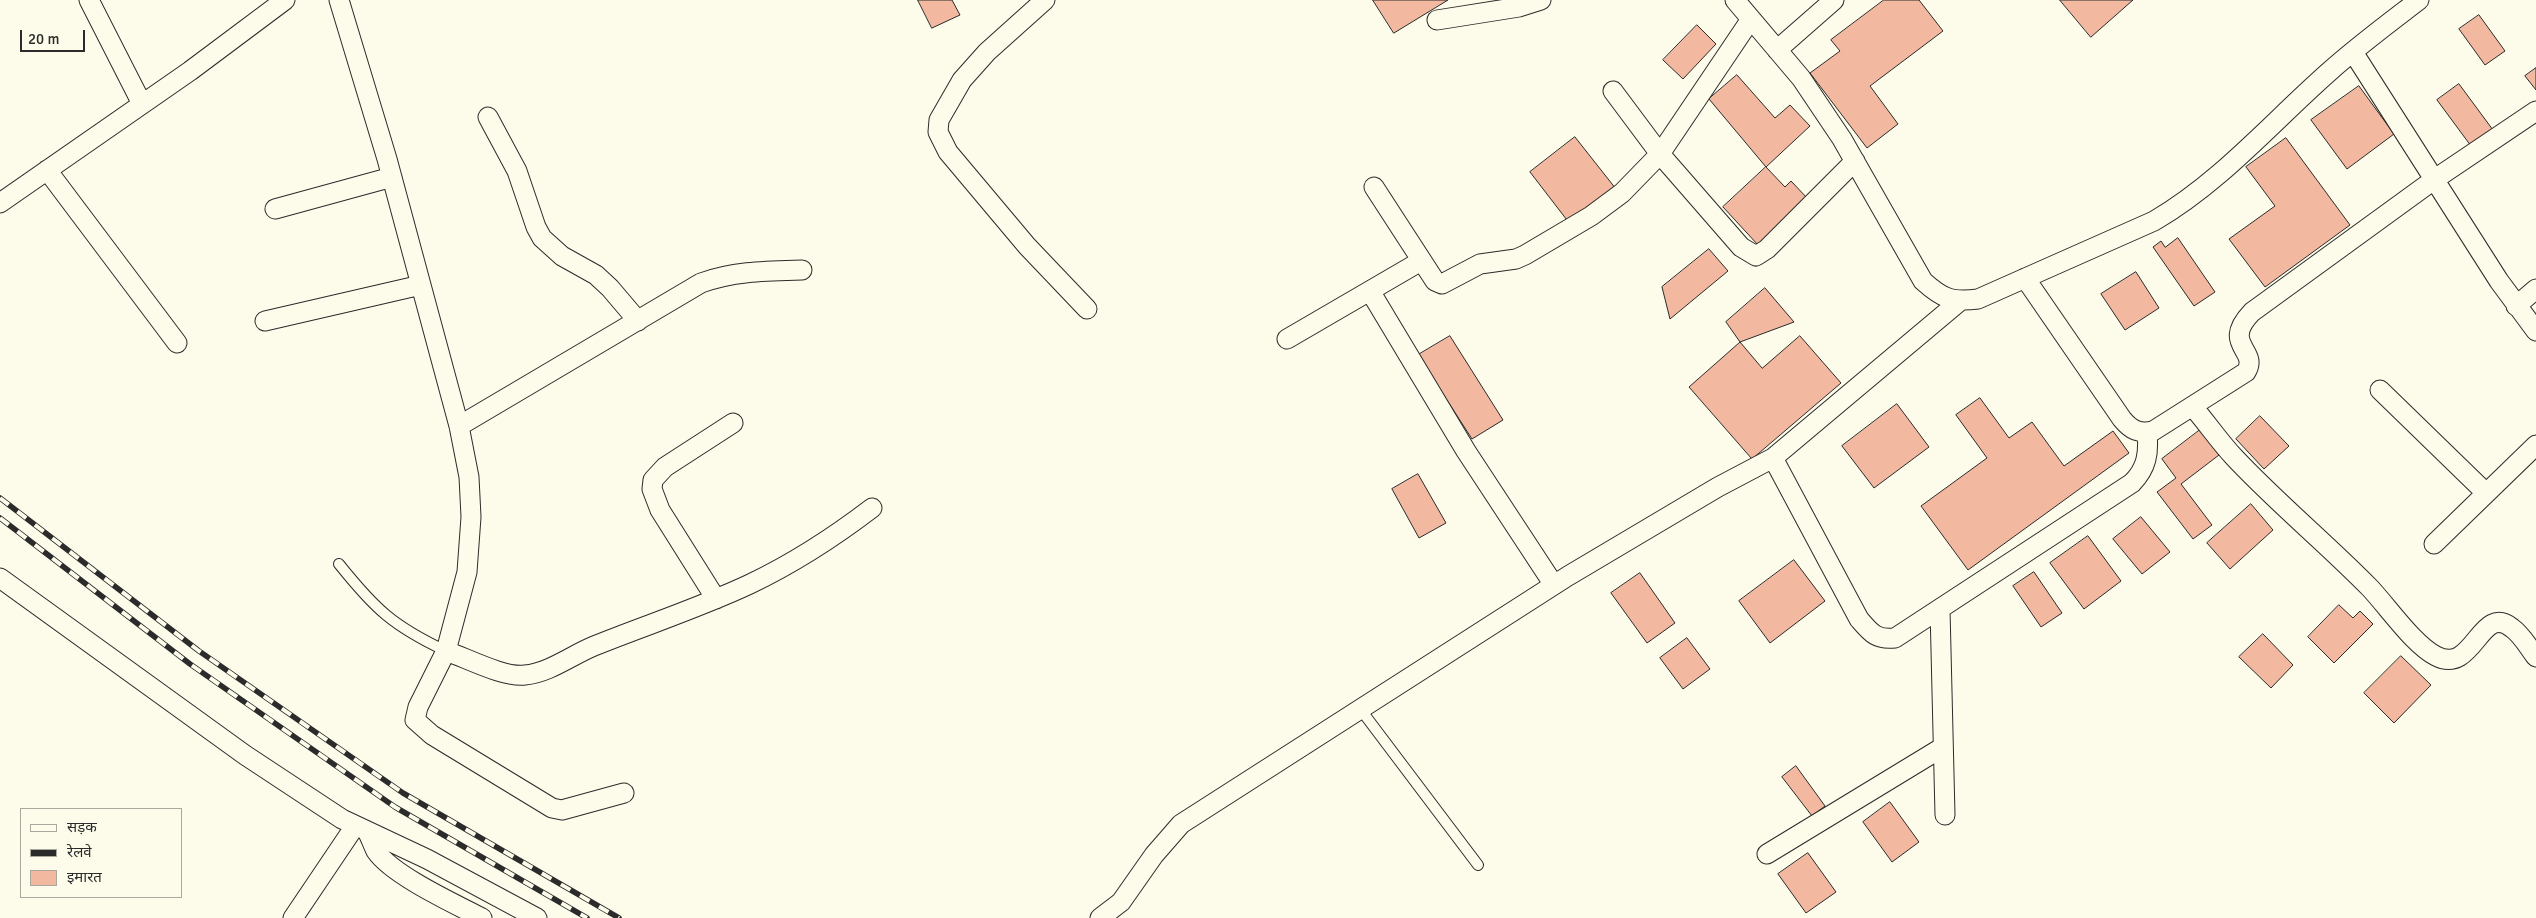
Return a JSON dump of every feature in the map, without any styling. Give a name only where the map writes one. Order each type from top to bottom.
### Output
[{"type":"street","points":[[89,0],[142,104]]},
{"type":"street","points":[[0,203],[142,104],[285,0]]},
{"type":"street","points":[[339,0],[392,178],[459,426],[469,476],[470,526],[467,572],[446,651],[415,714],[415,720],[421,726],[552,808],[562,810],[624,793]]},
{"type":"street","points":[[1046,0],[987,52],[962,80],[939,120],[938,132],[948,152],[1021,239],[1087,309]]},
{"type":"street","points":[[1437,20],[1519,7],[1540,0]]},
{"type":"street","points":[[1735,0],[1801,78],[1854,161],[1923,281],[1940,297],[1960,301],[1978,299],[2154,221],[2195,196],[2353,52],[2419,0]]},
{"type":"street","points":[[1777,50],[1834,0]]},
{"type":"street","points":[[1374,187],[1435,281],[1442,284],[1480,264],[1516,259],[1562,235],[1622,193],[1660,154],[1752,19]]},
{"type":"street","points":[[2353,52],[2516,306],[2536,331]]},
{"type":"street","points":[[1614,91],[1660,154],[1741,247],[1756,256],[1767,249],[1854,161]]},
{"type":"street","points":[[2025,278],[2122,419],[2130,428],[2142,433],[2147,432],[2159,428],[2246,372],[2250,367],[2249,360],[2239,339],[2238,332],[2242,322],[2252,312],[2435,179],[2536,111]]},
{"type":"street","points":[[488,117],[517,171],[536,227],[542,238],[562,256],[596,275],[610,288],[638,321]]},
{"type":"street","points":[[47,170],[177,343]]},
{"type":"street","points":[[275,209],[392,178]]},
{"type":"street","points":[[1287,339],[1421,261]]},
{"type":"street","points":[[459,426],[701,283],[741,272],[802,270]]},
{"type":"street","points":[[265,321],[421,285]]},
{"type":"street","points":[[2516,306],[2536,289]]},
{"type":"street","points":[[1370,291],[1466,451],[1554,585]]},
{"type":"street","points":[[1100,918],[1121,902],[1154,855],[1181,824],[1362,710],[1554,585],[1718,487],[1773,458],[1960,301]]},
{"type":"street","points":[[2380,390],[2486,493]]},
{"type":"street","points":[[2193,407],[2233,455],[2368,587],[2424,648],[2436,656],[2449,660],[2454,659],[2468,649],[2488,626],[2497,622],[2504,622],[2514,628],[2536,657]]},
{"type":"street","points":[[716,598],[660,510],[652,489],[653,480],[665,467],[734,423]]},
{"type":"street","points":[[1773,458],[1859,619],[1871,632],[1883,640],[1895,638],[2132,483],[2143,470],[2149,451],[2147,432]]},
{"type":"street","points":[[2434,544],[2536,445]]},
{"type":"street","points":[[446,651],[508,675],[525,675],[750,584],[829,541],[872,508]]},
{"type":"street","points":[[0,578],[245,754],[361,830],[427,859],[537,918]]},
{"type":"street","points":[[1940,609],[1945,815]]},
{"type":"street","points":[[1767,854],[1943,747]]},
{"type":"street","points":[[361,830],[377,852],[392,866],[441,898],[454,912],[482,918]]},
{"type":"street","points":[[293,918],[361,830]]},
{"type":"lane","points":[[339,564],[367,599],[388,618],[415,636],[446,651]]},
{"type":"lane","points":[[1362,710],[1478,864]]},
{"type":"building","points":[[918,0],[952,0],[960,15],[932,28]]},
{"type":"building","points":[[1373,0],[1448,0],[1394,33]]},
{"type":"building","points":[[1884,0],[1919,0],[1943,31],[1870,86],[1898,124],[1867,148],[1810,73],[1840,51],[1831,40]]},
{"type":"building","points":[[2060,0],[2133,0],[2091,37]]},
{"type":"building","points":[[2479,15],[2505,51],[2485,65],[2459,29]]},
{"type":"building","points":[[1697,25],[1716,44],[1683,79],[1663,60]]},
{"type":"building","points":[[2536,68],[2536,90],[2525,76]]},
{"type":"building","points":[[1737,75],[1775,118],[1790,105],[1810,126],[1766,167],[1709,99]]},
{"type":"building","points":[[2459,84],[2493,130],[2471,146],[2437,100]]},
{"type":"building","points":[[2359,86],[2394,134],[2347,169],[2311,120]]},
{"type":"building","points":[[1575,137],[1616,189],[1570,224],[1530,172]]},
{"type":"building","points":[[2286,138],[2350,225],[2265,287],[2229,239],[2275,206],[2246,167]]},
{"type":"building","points":[[1766,167],[1785,187],[1791,181],[1808,199],[1758,245],[1723,207]]},
{"type":"building","points":[[2178,238],[2215,292],[2194,306],[2153,247],[2161,241],[2165,247]]},
{"type":"building","points":[[1709,249],[1728,271],[1670,319],[1662,287]]},
{"type":"building","points":[[2136,272],[2159,308],[2125,330],[2101,294]]},
{"type":"building","points":[[1765,288],[1794,322],[1740,342],[1726,322]]},
{"type":"building","points":[[1450,336],[1503,420],[1472,439],[1418,355]]},
{"type":"building","points":[[1800,336],[1841,383],[1752,459],[1689,387],[1740,342],[1762,368]]},
{"type":"building","points":[[1980,398],[2009,438],[2032,422],[2064,466],[2113,431],[2129,453],[1968,570],[1921,506],[1987,458],[1956,415]]},
{"type":"building","points":[[1897,404],[1929,447],[1874,488],[1842,446]]},
{"type":"building","points":[[2260,416],[2289,446],[2264,469],[2236,439]]},
{"type":"building","points":[[2200,430],[2219,455],[2181,484],[2212,525],[2193,539],[2157,492],[2176,478],[2162,459]]},
{"type":"building","points":[[1418,474],[1446,523],[1419,538],[1392,489]]},
{"type":"building","points":[[2251,504],[2273,530],[2230,569],[2207,543]]},
{"type":"building","points":[[2141,517],[2170,552],[2142,574],[2113,539]]},
{"type":"building","points":[[2088,536],[2121,581],[2084,609],[2050,563]]},
{"type":"building","points":[[1794,560],[1825,601],[1770,643],[1739,601]]},
{"type":"building","points":[[2034,572],[2062,613],[2041,627],[2013,586]]},
{"type":"building","points":[[1640,573],[1675,623],[1647,643],[1611,593]]},
{"type":"building","points":[[2339,605],[2353,618],[2360,611],[2373,624],[2334,663],[2308,637]]},
{"type":"building","points":[[2263,634],[2293,665],[2271,688],[2239,657]]},
{"type":"building","points":[[1687,638],[1710,669],[1683,689],[1660,658]]},
{"type":"building","points":[[2401,656],[2431,685],[2394,723],[2364,693]]},
{"type":"building","points":[[1796,766],[1825,806],[1812,816],[1782,777]]},
{"type":"building","points":[[1890,802],[1919,842],[1892,862],[1863,822]]},
{"type":"building","points":[[1808,853],[1836,892],[1806,913],[1778,874]]},
{"type":"railway","points":[[0,498],[199,651],[403,793],[619,918]]},
{"type":"railway","points":[[0,518],[190,664],[395,807],[587,918]]}]
